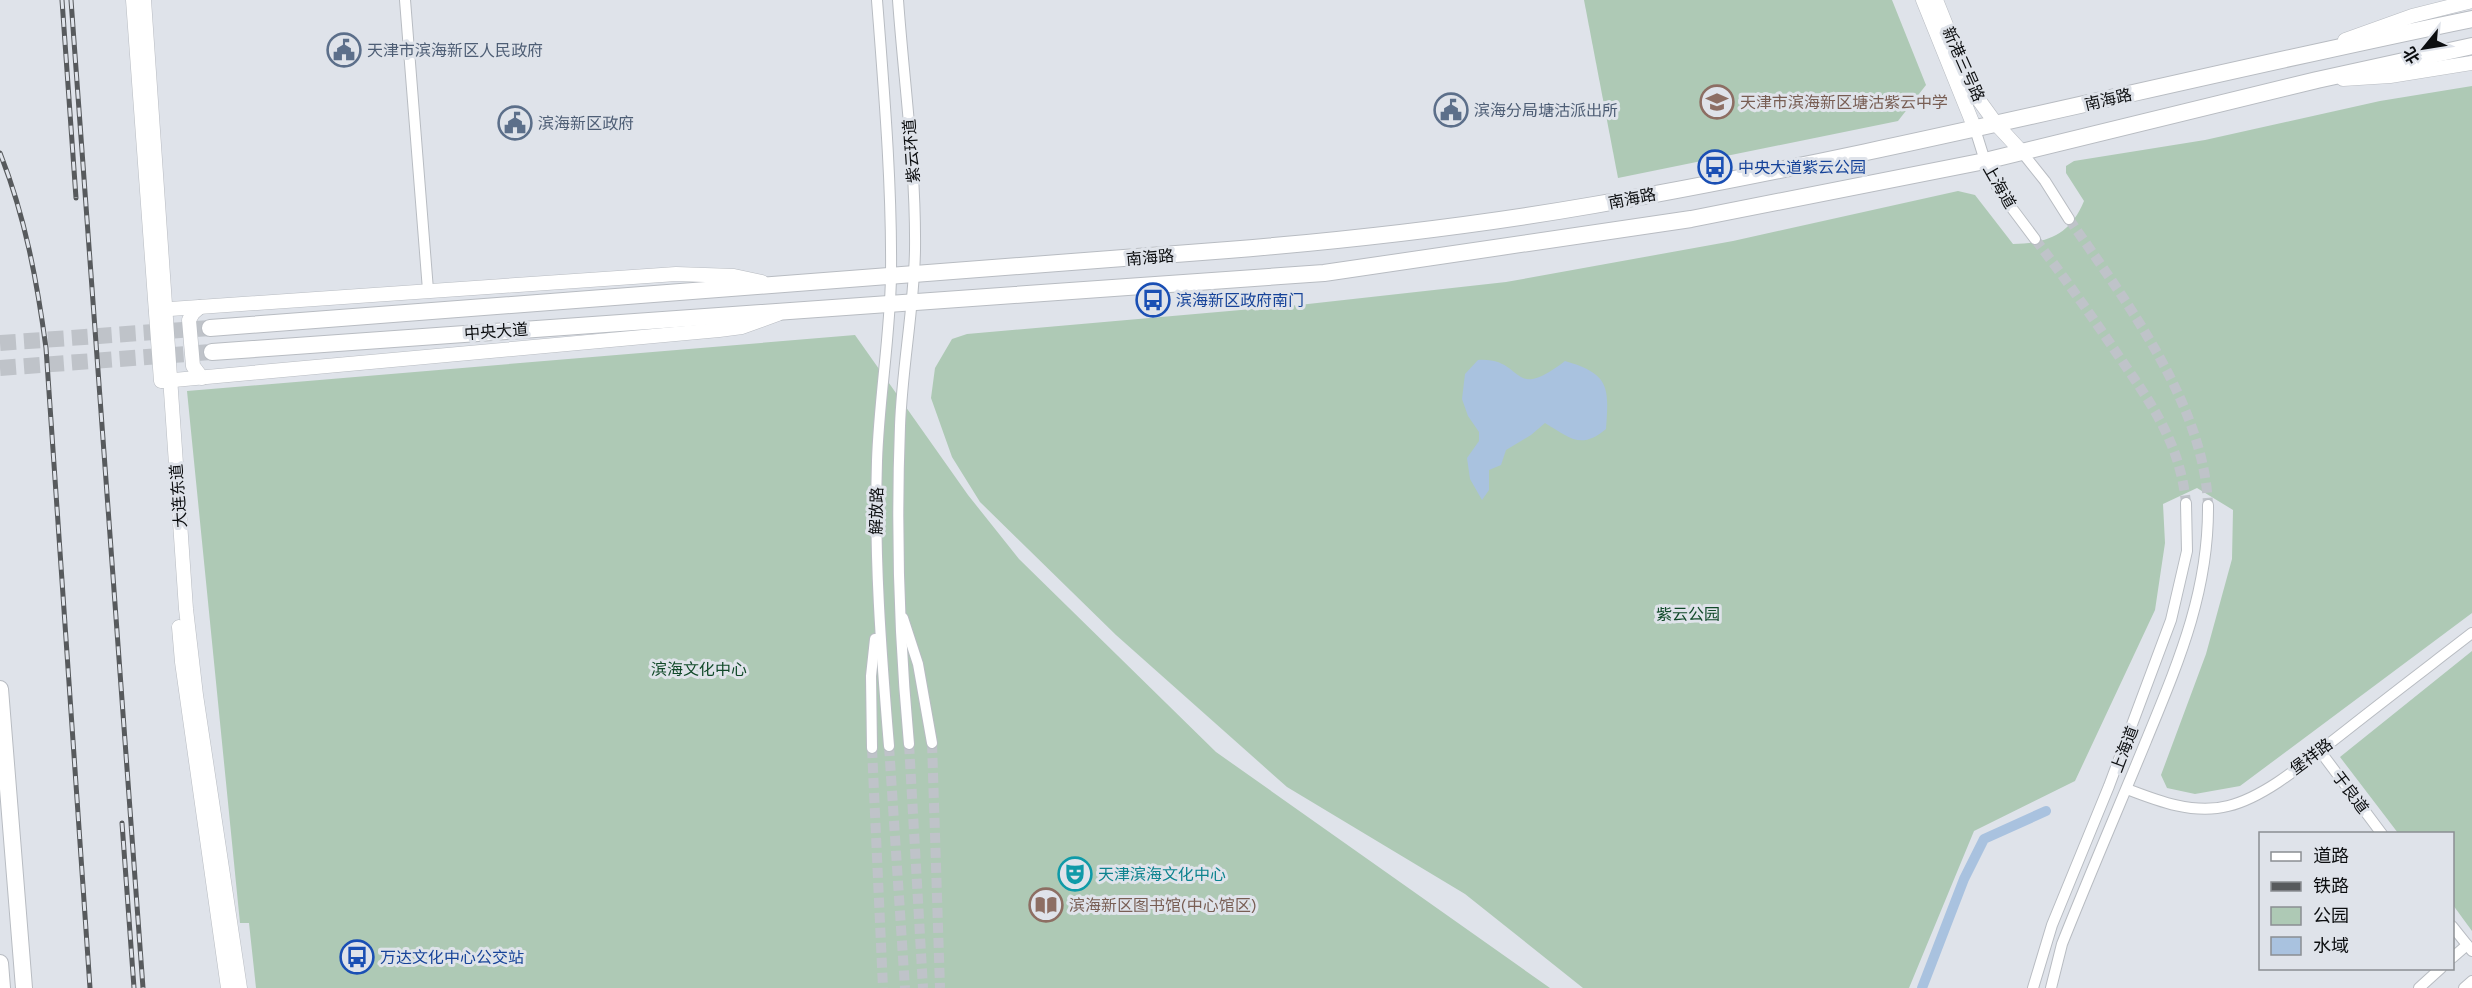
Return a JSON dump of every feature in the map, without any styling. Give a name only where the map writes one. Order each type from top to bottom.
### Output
[{"type":"highway","name":"南海路","points":[[778,286],[1316,243],[1593,206],[1743,178],[1997,125],[2321,50],[2472,19]]},
{"type":"highway","name":"南海路","points":[[780,313],[1324,273],[1691,219],[1985,161],[2317,80],[2472,46]]},
{"type":"highway","name":"中央大道","points":[[210,328],[778,286]]},
{"type":"highway","name":"中央大道","points":[[212,352],[477,332],[780,313]]},
{"type":"highway","points":[[0,689],[24,988]]},
{"type":"highway","points":[[0,963],[2,988]]},
{"type":"main road","name":"大连东道","points":[[133,0],[160,310],[182,662],[228,988]]},
{"type":"main road","name":"大连东道","points":[[144,0],[160,310]]},
{"type":"main road","name":"新港三号路","points":[[1923,0],[1975,129]]},
{"type":"main road","name":"新港三号路","points":[[1936,0],[1973,92],[1997,125],[2021,151]]},
{"type":"main road","points":[[2321,50],[2392,22],[2472,1]]},
{"type":"main road","points":[[2317,80],[2390,76],[2472,63]]},
{"type":"main road","points":[[160,310],[676,274],[734,276],[778,286]]},
{"type":"main road","points":[[200,307],[189,320],[193,366],[202,378]]},
{"type":"main road","points":[[165,380],[719,330],[751,324],[780,313]]},
{"type":"main road","name":"大连东道","points":[[165,380],[196,694],[240,988]]},
{"type":"street","points":[[405,0],[428,290]]},
{"type":"street","name":"紫云环道","points":[[877,0],[889,196],[891,276]]},
{"type":"street","name":"紫云环道","points":[[898,0],[914,195],[913,303]]},
{"type":"street","name":"上海道","points":[[1975,129],[1985,161],[1999,191],[2035,239]]},
{"type":"street","points":[[2021,151],[2069,219]]},
{"type":"street","name":"解放路","points":[[889,746],[878,612],[877,459],[891,276]]},
{"type":"street","name":"解放路","points":[[909,744],[901,662],[900,425],[904,361],[913,303]]},
{"type":"street","name":"上海道","points":[[2033,988],[2052,925],[2109,786],[2171,620],[2187,551],[2186,503]]},
{"type":"street","name":"上海道","points":[[2050,988],[2062,944],[2173,675],[2197,608],[2206,556],[2208,505]]},
{"type":"street","points":[[900,607],[918,664],[932,743]]},
{"type":"street","points":[[872,748],[871,676],[878,612]]},
{"type":"street","name":"堡祥路","points":[[2127,789],[2195,808],[2228,806],[2247,800],[2320,751],[2472,633]]},
{"type":"street","name":"于良道","points":[[2320,751],[2381,832]]},
{"type":"street","points":[[2454,928],[2470,948],[2454,957]]},
{"type":"street","points":[[2419,988],[2440,970]]},
{"type":"street","points":[[2464,988],[2472,981]]},
{"type":"green space","name":"天津市滨海新区塘沽紫云中学","points":[[1584,0],[1892,0],[1926,85],[1898,121],[1618,178]]},
{"type":"green space","name":"紫云公园","points":[[2472,86],[2472,613],[2240,786],[2195,794],[2167,788],[2161,775],[2206,654],[2232,559],[2233,510],[2197,488],[2163,504],[2165,543],[2155,610],[2075,781],[1974,831],[1909,988],[1583,988],[1465,894],[1287,787],[1116,635],[980,502],[952,457],[931,398],[935,368],[952,339],[967,334],[1299,305],[1506,282],[1733,241],[1958,191],[1975,195],[2013,244],[2037,242],[2065,229],[2072,222],[2084,201],[2066,173],[2066,166],[2074,161],[2205,140],[2380,101]]},
{"type":"green space","name":"滨海文化中心","points":[[855,335],[968,495],[1019,559],[1216,752],[1550,988],[256,988],[249,923],[240,923],[187,391]]},
{"type":"green space","points":[[2472,651],[2472,931],[2454,906],[2454,832],[2397,832],[2340,757]]},
{"type":"water","points":[[1478,360],[1493,361],[1504,365],[1526,379],[1535,379],[1565,361],[1591,371],[1604,384],[1607,402],[1606,429],[1589,439],[1576,440],[1545,423],[1531,435],[1506,450],[1501,465],[1489,470],[1489,490],[1482,500],[1470,479],[1467,458],[1479,441],[1479,432],[1468,416],[1462,399],[1465,374]]},
{"type":"waterway","points":[[1922,988],[1964,879],[1984,839],[2046,811]]},
{"type":"tunnel","points":[[2069,219],[2137,318],[2177,391],[2192,429],[2203,467],[2208,505]]},
{"type":"tunnel","points":[[2035,239],[2088,311],[2162,424],[2177,461],[2186,503]]},
{"type":"tunnel","points":[[0,343],[210,328]]},
{"type":"tunnel","points":[[0,368],[212,352]]},
{"type":"tunnel","points":[[932,743],[940,988]]},
{"type":"tunnel","points":[[909,744],[923,988]]},
{"type":"tunnel","points":[[889,746],[905,988]]},
{"type":"tunnel","points":[[872,748],[883,988]]},
{"type":"railway","points":[[62,0],[76,198]]},
{"type":"railway","points":[[71,0],[143,988]]},
{"type":"railway","points":[[0,153],[29,249],[46,348],[90,988]]},
{"type":"railway","points":[[122,823],[134,988]]},
{"type":"place","name":"天津市滨海新区人民政府","points":[[344,50]]},
{"type":"place","name":"天津市滨海新区塘沽紫云中学","points":[[1717,102]]},
{"type":"place","name":"滨海分局塘沽派出所","points":[[1451,110]]},
{"type":"place","name":"滨海新区政府","points":[[515,123]]},
{"type":"place","name":"中央大道紫云公园","points":[[1715,167]]},
{"type":"place","name":"滨海新区政府南门","points":[[1153,300]]},
{"type":"place","name":"天津滨海文化中心","points":[[1075,874]]},
{"type":"place","name":"滨海新区图书馆(中心馆区)","points":[[1046,905]]},
{"type":"place","name":"万达文化中心公交站","points":[[357,957]]}]
